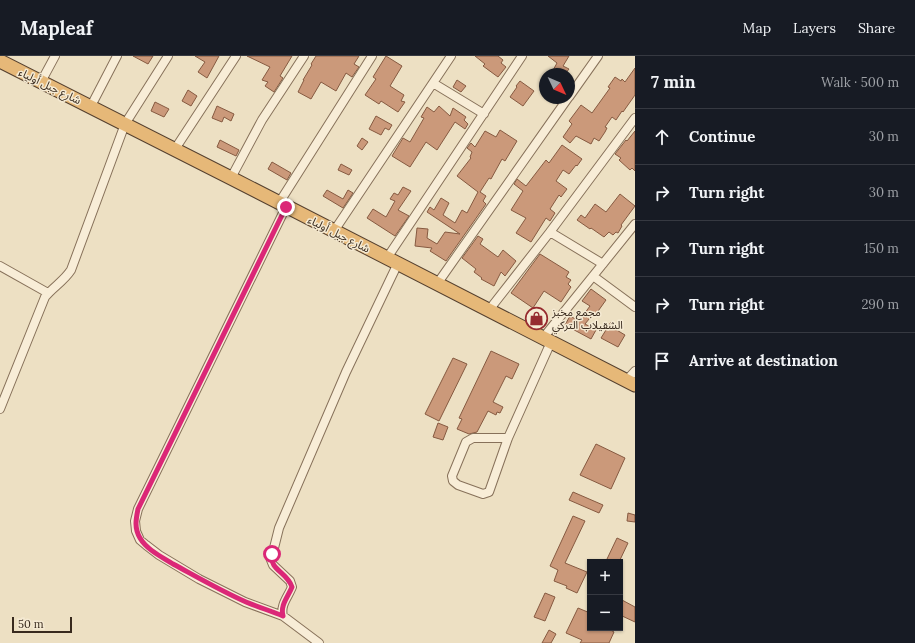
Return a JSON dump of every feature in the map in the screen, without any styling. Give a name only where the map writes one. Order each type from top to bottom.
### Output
[{"type":"highway","name":"شارع جبل أولياء","points":[[0,61],[91,106],[630,383]]},
{"type":"street","points":[[41,82],[55,56]]},
{"type":"street","points":[[91,106],[118,56]]},
{"type":"street","points":[[0,409],[44,297],[60,284],[71,270],[126,124],[168,56]]},
{"type":"street","points":[[175,149],[236,56]]},
{"type":"street","points":[[231,178],[262,120],[304,56]]},
{"type":"street","points":[[319,643],[283,616],[246,602],[199,579],[159,555],[140,540],[136,531],[136,521],[138,509],[283,205],[372,56]]},
{"type":"street","points":[[334,231],[434,83],[450,56]]},
{"type":"street","points":[[283,616],[283,605],[292,587],[290,581],[273,566],[271,560],[280,528],[392,261],[522,56]]},
{"type":"street","points":[[575,89],[598,56]]},
{"type":"street","points":[[434,83],[484,114]]},
{"type":"street","points":[[437,284],[564,104]]},
{"type":"street","points":[[489,310],[550,232],[635,118]]},
{"type":"street","points":[[508,438],[473,438],[466,442],[452,476],[454,482],[458,485],[483,494],[489,492],[508,438],[547,340],[593,276],[635,224]]},
{"type":"street","points":[[550,232],[603,264]]},
{"type":"street","points":[[0,266],[48,293]]},
{"type":"street","points":[[593,276],[635,307]]},
{"type":"street","points":[[630,383],[635,371]]},
{"type":"building","points":[[133,56],[153,56],[148,64]]},
{"type":"building","points":[[195,56],[219,56],[207,78],[198,72],[205,62]]},
{"type":"building","points":[[247,56],[292,56],[280,76],[283,78],[274,92],[265,86],[268,82],[262,80],[270,67]]},
{"type":"building","points":[[316,56],[359,56],[354,64],[359,67],[352,77],[346,73],[336,91],[321,82],[311,99],[298,92]]},
{"type":"building","points":[[386,56],[402,66],[390,86],[404,95],[401,101],[405,102],[398,112],[381,101],[379,104],[365,95],[376,79],[373,77]]},
{"type":"building","points":[[475,56],[498,56],[503,60],[501,63],[506,67],[498,77],[483,66],[485,64]]},
{"type":"building","points":[[548,56],[569,56],[563,66],[567,68],[554,68],[557,63]]},
{"type":"building","points":[[635,68],[635,95],[616,120],[612,117],[605,127],[607,128],[599,141],[594,138],[591,144],[576,136],[570,143],[563,137],[572,124],[569,121],[581,105],[592,113],[610,88],[608,87],[615,77],[621,81],[622,79],[625,82]]},
{"type":"building","points":[[457,80],[466,86],[461,92],[453,87]]},
{"type":"building","points":[[520,81],[534,91],[523,106],[510,97]]},
{"type":"building","points":[[188,90],[197,96],[191,106],[182,101]]},
{"type":"building","points":[[155,102],[169,109],[164,117],[151,111]]},
{"type":"building","points":[[217,106],[234,114],[231,121],[224,117],[222,122],[212,118]]},
{"type":"building","points":[[439,106],[450,116],[453,108],[466,117],[464,120],[468,124],[465,129],[455,122],[437,150],[426,142],[410,167],[392,156],[403,138],[410,142],[424,118],[421,117],[427,107],[434,112]]},
{"type":"building","points":[[376,116],[392,125],[389,130],[385,128],[381,135],[369,129]]},
{"type":"building","points":[[500,130],[517,141],[505,161],[502,159],[491,179],[489,178],[480,192],[486,196],[483,201],[486,204],[446,261],[430,251],[432,248],[415,246],[417,228],[428,229],[427,238],[437,244],[445,232],[460,234],[427,212],[430,207],[434,210],[441,198],[449,203],[443,215],[455,223],[462,210],[467,213],[478,192],[457,176],[471,158],[472,152],[467,148],[471,143],[475,147],[485,131],[496,137]]},
{"type":"building","points":[[635,131],[635,171],[632,168],[630,170],[619,160],[621,158],[615,154]]},
{"type":"building","points":[[362,138],[368,142],[362,150],[357,146]]},
{"type":"building","points":[[220,140],[239,150],[236,156],[217,147]]},
{"type":"building","points":[[562,145],[582,159],[569,174],[563,170],[556,181],[567,189],[561,197],[559,195],[550,209],[555,213],[550,221],[546,218],[531,242],[516,233],[526,218],[511,210],[523,191],[514,184],[517,179],[526,186],[546,160],[549,163]]},
{"type":"building","points":[[272,162],[291,173],[287,180],[268,169]]},
{"type":"building","points":[[341,164],[352,170],[349,175],[338,170]]},
{"type":"building","points":[[403,187],[411,191],[398,210],[409,216],[395,236],[367,218],[373,209],[386,217],[395,201],[390,199],[394,193],[398,195]]},
{"type":"building","points":[[327,190],[343,199],[348,190],[353,193],[343,208],[323,196]]},
{"type":"building","points":[[620,194],[635,206],[621,225],[622,226],[618,233],[616,232],[613,235],[609,232],[604,237],[577,220],[581,215],[585,218],[595,204],[606,212]]},
{"type":"building","points":[[478,236],[483,239],[480,244],[498,257],[503,250],[516,261],[505,276],[501,272],[494,286],[481,279],[482,278],[474,272],[476,269],[462,258]]},
{"type":"building","points":[[540,254],[569,272],[566,277],[571,280],[568,284],[571,287],[561,302],[544,291],[533,308],[511,293]]},
{"type":"building","points":[[591,289],[606,300],[596,314],[594,313],[585,324],[596,330],[591,339],[565,325],[570,316],[579,321],[590,306],[582,301]]},
{"type":"building","points":[[611,322],[617,326],[615,329],[625,335],[618,347],[601,338]]},
{"type":"building","points":[[491,351],[519,364],[512,379],[506,376],[493,402],[503,407],[500,413],[497,412],[496,415],[488,411],[477,432],[469,434],[457,429],[462,419],[459,418]]},
{"type":"building","points":[[453,358],[467,364],[439,421],[425,414]]},
{"type":"building","points":[[438,423],[448,427],[443,440],[433,437]]},
{"type":"building","points":[[596,444],[625,458],[611,489],[580,475]]},
{"type":"building","points":[[573,492],[603,505],[599,513],[569,500]]},
{"type":"building","points":[[628,513],[635,515],[635,522],[627,521]]},
{"type":"building","points":[[573,516],[585,521],[565,563],[587,572],[577,593],[566,588],[567,586],[554,581],[558,570],[550,566]]},
{"type":"building","points":[[617,538],[628,543],[620,559],[607,559]]},
{"type":"building","points":[[545,593],[555,597],[545,621],[534,617]]},
{"type":"building","points":[[623,601],[635,607],[635,622],[623,616]]},
{"type":"building","points":[[578,608],[587,612],[587,631],[614,632],[609,643],[580,643],[582,640],[566,633]]},
{"type":"building","points":[[549,630],[556,634],[551,643],[542,643]]},
{"type":"place","name":"مجمع مخبز الشقيلاب التركي","points":[[537,318]]},
{"type":"route","points":[[272,554],[271,560],[273,566],[286,576],[292,587],[283,605],[283,616],[246,602],[199,579],[159,555],[140,540],[136,531],[136,521],[138,509],[286,207]]}]
